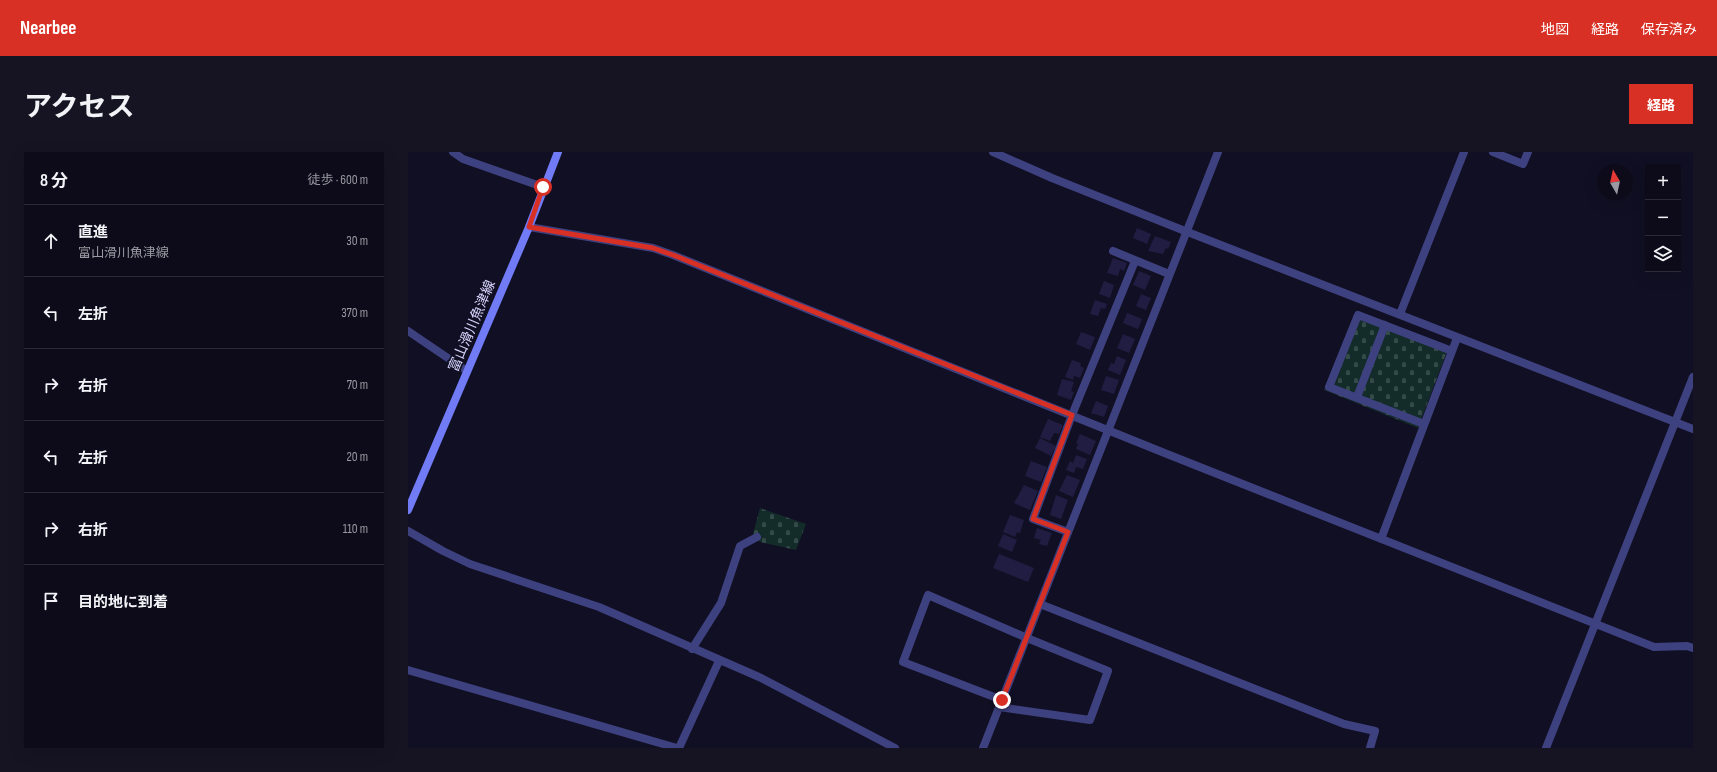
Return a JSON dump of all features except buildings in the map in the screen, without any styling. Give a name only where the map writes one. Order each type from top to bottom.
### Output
[{"type":"main road","name":"富山滑川魚津線","points":[[408,510],[529,227],[543,187],[558,152]]},
{"type":"street","points":[[453,152],[463,159],[543,187]]},
{"type":"street","points":[[993,152],[1052,178],[1185,231],[1693,429]]},
{"type":"street","points":[[983,748],[1185,231],[1218,152]]},
{"type":"street","points":[[1400,314],[1464,152]]},
{"type":"street","points":[[1493,152],[1523,164],[1528,152]]},
{"type":"street","points":[[529,227],[653,248],[667,253],[1654,647],[1687,646],[1693,648]]},
{"type":"street","points":[[1113,251],[1169,274]]},
{"type":"street","points":[[1068,532],[1033,519],[1072,415],[1136,261]]},
{"type":"street","points":[[1424,424],[1329,387],[1358,315],[1452,351]]},
{"type":"street","points":[[1357,397],[1385,325]]},
{"type":"street","points":[[408,331],[467,371]]},
{"type":"street","points":[[1381,539],[1457,338]]},
{"type":"street","points":[[1546,748],[1693,377]]},
{"type":"street","points":[[408,530],[443,551],[470,564],[599,607],[758,677],[895,748]]},
{"type":"street","points":[[692,649],[721,603],[740,546],[757,536]]},
{"type":"street","points":[[928,595],[1108,671],[1090,720],[1001,704],[903,662],[928,595]]},
{"type":"street","points":[[1040,604],[1344,724],[1375,732],[1370,748]]},
{"type":"street","points":[[408,670],[678,748],[719,661]]},
{"type":"green space","points":[[1356,311],[1449,346],[1418,428],[1324,390]]},
{"type":"green space","points":[[760,508],[806,524],[796,550],[760,542],[753,534]]},
{"type":"route","points":[[543,187],[529,227],[653,248],[1072,415],[1033,519],[1068,532],[1002,700]]}]
